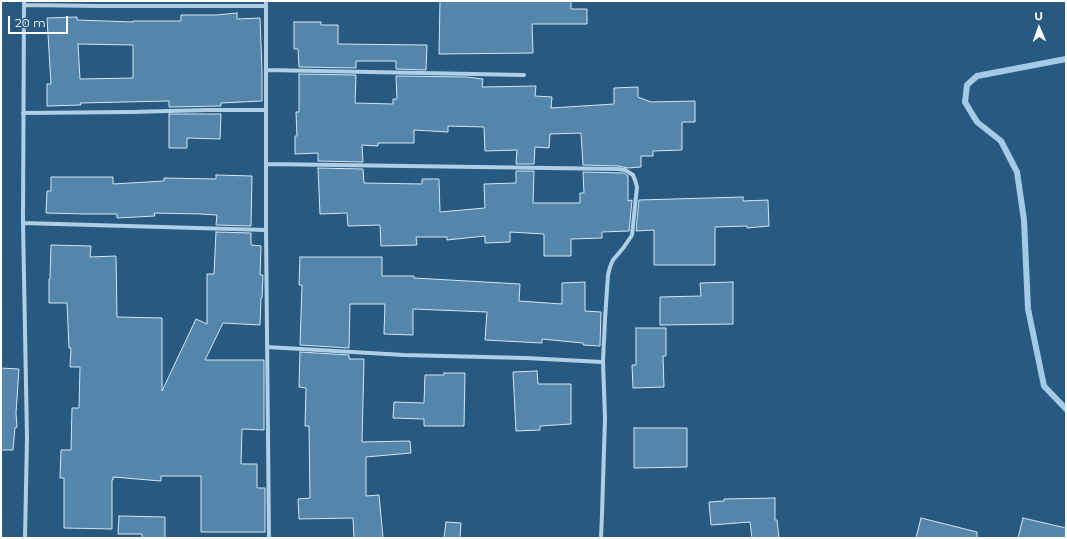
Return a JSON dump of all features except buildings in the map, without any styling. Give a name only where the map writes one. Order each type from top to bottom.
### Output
[{"type":"street","points":[[99,1],[99,6]]},
{"type":"street","points":[[266,1],[266,230],[269,538]]},
{"type":"street","points":[[25,538],[27,438],[23,223],[24,3],[99,6],[266,6]]},
{"type":"street","points":[[266,70],[524,75]]},
{"type":"street","points":[[23,114],[266,110]]},
{"type":"street","points":[[266,164],[618,169],[625,170],[633,175],[636,187],[632,235],[613,260],[608,275],[603,362],[605,418],[601,538]]},
{"type":"street","points":[[23,223],[266,230]]},
{"type":"street","points":[[267,347],[603,362]]},
{"type":"waterway","points":[[1066,59],[977,76],[967,85],[965,102],[977,122],[1001,141],[1017,172],[1024,220],[1028,309],[1044,386],[1066,409]]}]
